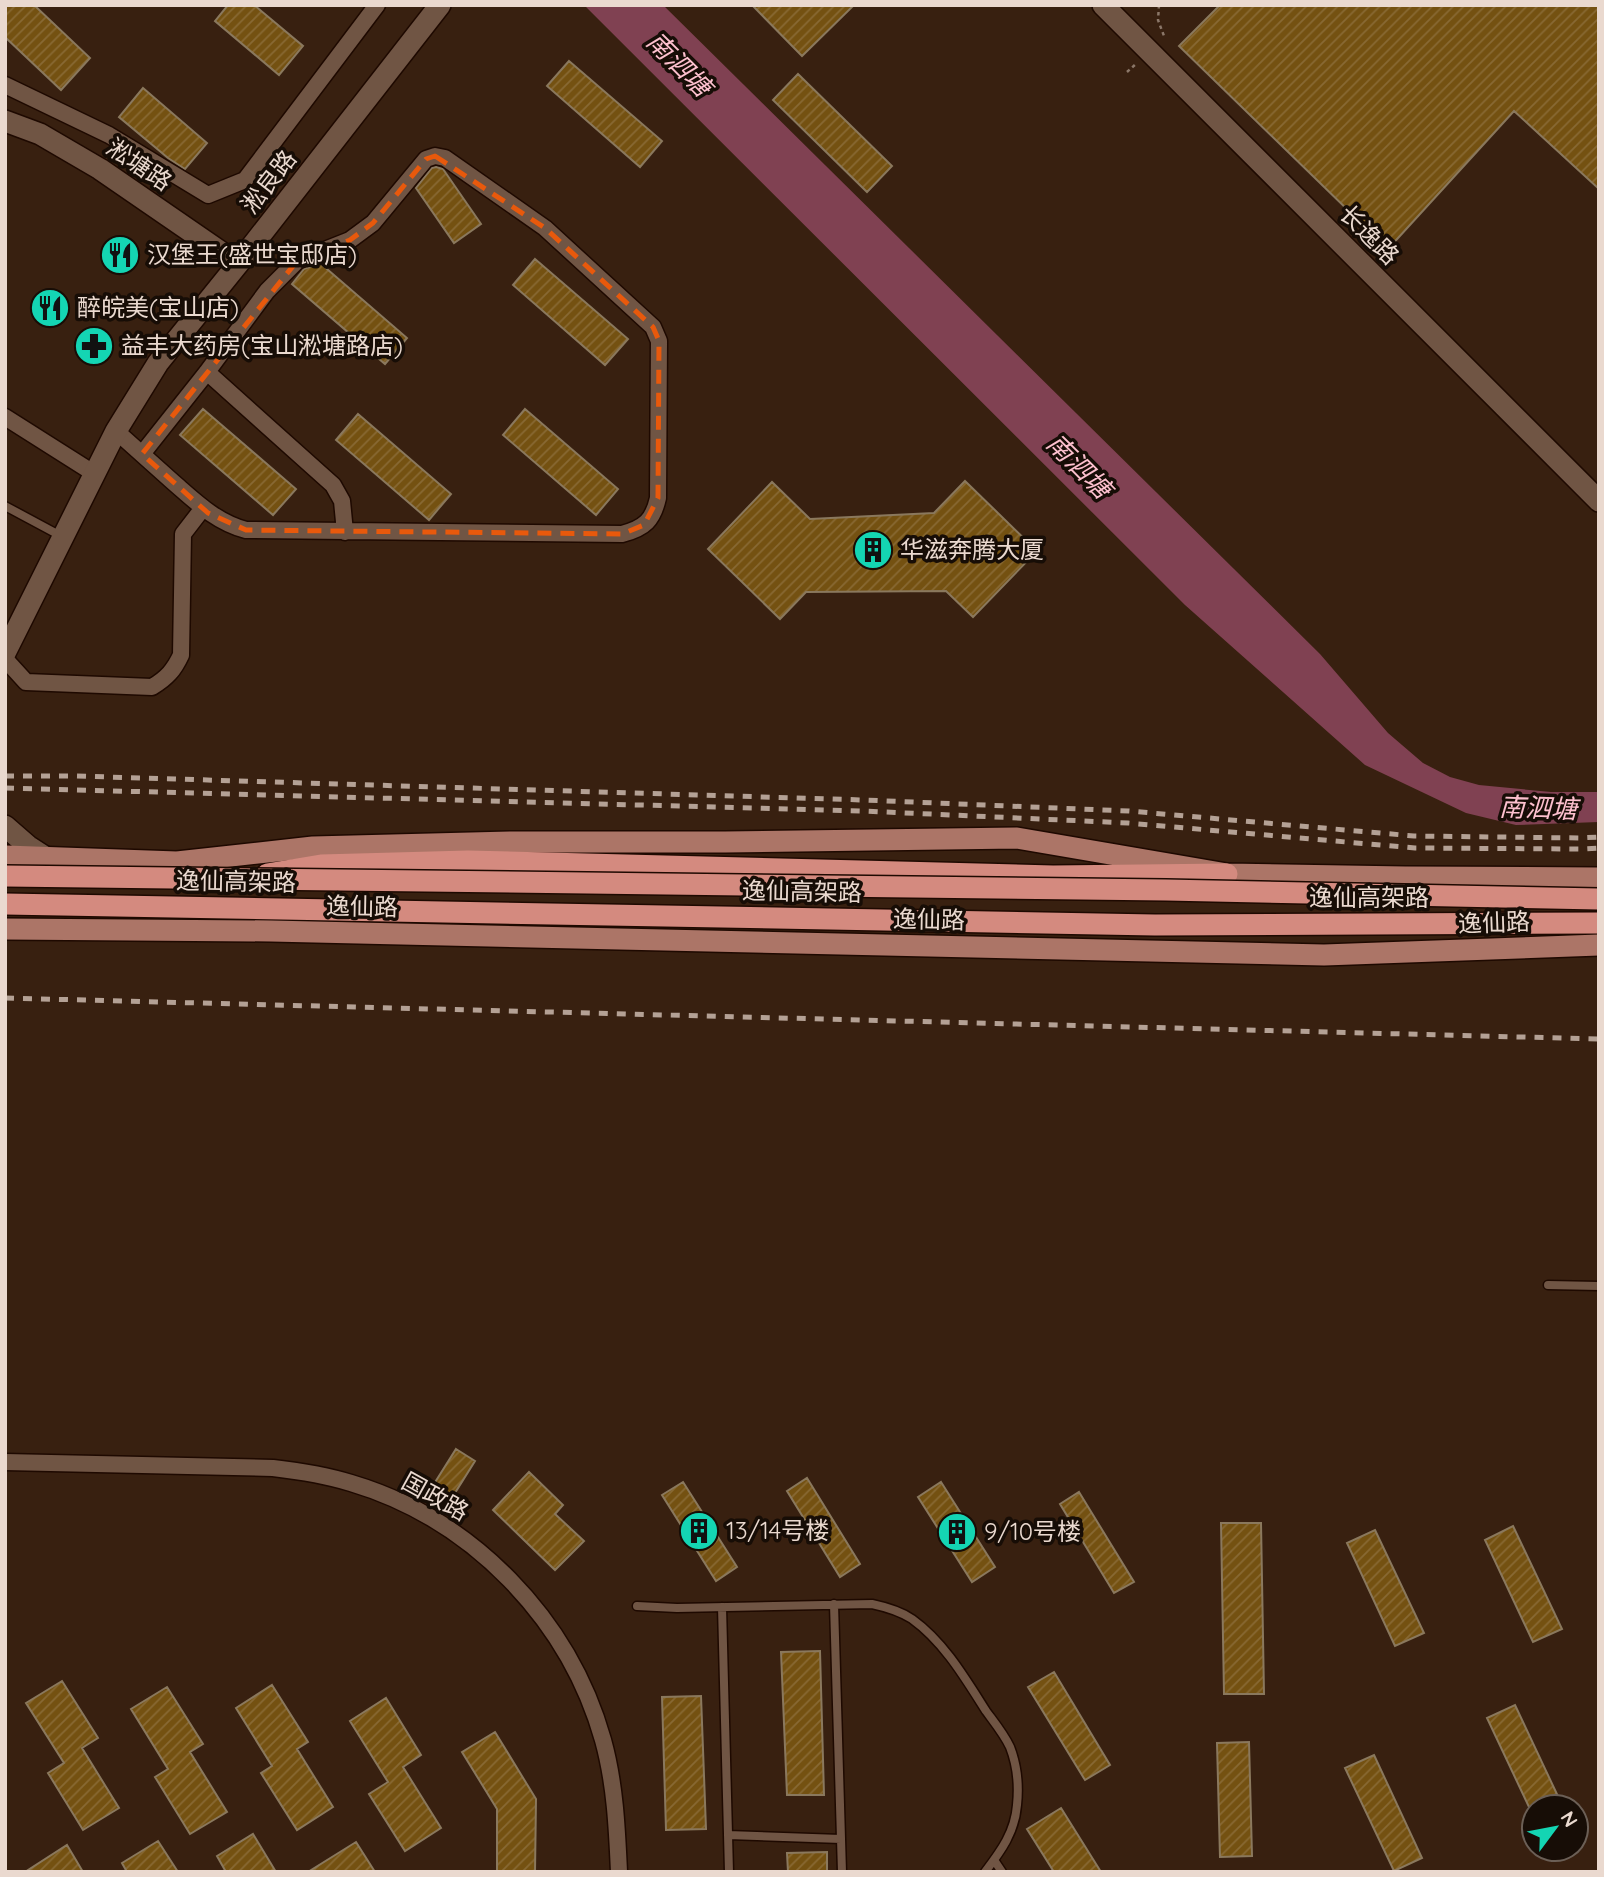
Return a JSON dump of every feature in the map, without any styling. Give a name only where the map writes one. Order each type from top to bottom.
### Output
[{"type":"highway","points":[[238,879],[321,865],[468,861],[1053,876],[1227,874]]},
{"type":"highway","name":"逸仙高架路","points":[[5,877],[1166,890],[1599,899]]},
{"type":"highway","name":"逸仙高架路","points":[[5,904],[1154,925],[1599,923]]},
{"type":"main road","name":"逸仙路","points":[[5,856],[177,862],[313,847],[512,842],[1017,838],[1227,874],[1599,878]]},
{"type":"main road","name":"逸仙路","points":[[5,877],[1061,899],[1227,874]]},
{"type":"main road","name":"逸仙路","points":[[5,929],[298,931],[1324,955],[1599,945]]},
{"type":"street","points":[[5,85],[109,135],[208,195],[245,180],[377,5]]},
{"type":"street","name":"淞良路","points":[[5,653],[116,431],[158,363],[440,5]]},
{"type":"street","name":"长逸路","points":[[1110,8],[1599,501]]},
{"type":"street","name":"淞塘路","points":[[5,121],[40,134],[100,169],[238,264]]},
{"type":"street","points":[[116,431],[203,508],[232,526],[246,530],[622,534],[644,525],[654,514],[658,498],[659,341],[653,327],[545,228],[444,158],[435,156],[426,159],[373,223],[350,240],[297,261],[267,291],[142,454]]},
{"type":"street","points":[[207,372],[333,485],[342,501],[345,532]]},
{"type":"street","points":[[5,417],[94,474]]},
{"type":"street","points":[[5,659],[26,682],[152,687],[167,678],[181,655],[183,534],[203,508]]},
{"type":"street","points":[[5,826],[45,857]]},
{"type":"street","name":"国政路","points":[[5,1462],[273,1468],[316,1474],[389,1496],[425,1514],[459,1536],[494,1563],[525,1594],[551,1628],[573,1665],[590,1701],[604,1741],[613,1785],[619,1872]]},
{"type":"lane","points":[[5,506],[62,536]]},
{"type":"lane","points":[[1548,1285],[1599,1286]]},
{"type":"lane","points":[[834,1604],[842,1872]]},
{"type":"lane","points":[[637,1606],[872,1604],[890,1608],[911,1618],[932,1636],[959,1669],[1009,1746],[1017,1776],[1017,1806],[1013,1829],[985,1872]]},
{"type":"lane","points":[[722,1607],[729,1872]]},
{"type":"lane","points":[[728,1835],[841,1839]]},
{"type":"lane","points":[[994,1860],[1002,1872]]},
{"type":"highlighted area","points":[[435,156],[545,228],[653,327],[659,341],[658,498],[644,525],[622,534],[246,530],[208,513],[142,454],[297,261],[350,240],[373,223],[426,159]]},
{"type":"water","name":"南泗塘","points":[[584,5],[663,5],[1320,654],[1388,733],[1423,763],[1450,777],[1479,785],[1551,792],[1599,792],[1599,822],[1516,825],[1466,813],[1365,765],[1185,605]]},
{"type":"building","points":[[5,5],[34,5],[90,58],[61,90],[5,37]]},
{"type":"building","points":[[228,5],[254,5],[303,46],[279,75],[215,21]]},
{"type":"building","points":[[752,5],[854,5],[802,56]]},
{"type":"building","points":[[1220,5],[1599,5],[1599,189],[1514,111],[1388,249],[1179,46]]},
{"type":"building","points":[[569,61],[662,141],[640,167],[547,86]]},
{"type":"building","points":[[798,74],[892,166],[867,192],[773,100]]},
{"type":"building","points":[[143,88],[207,143],[185,169],[119,117]]},
{"type":"building","points":[[432,168],[443,169],[481,224],[454,243],[416,188]]},
{"type":"building","points":[[535,259],[628,339],[605,365],[513,285]]},
{"type":"building","points":[[320,263],[407,338],[385,364],[292,284],[304,269]]},
{"type":"building","points":[[203,409],[296,489],[273,515],[180,435]]},
{"type":"building","points":[[525,409],[618,489],[596,515],[503,435]]},
{"type":"building","points":[[358,414],[451,494],[429,520],[336,440]]},
{"type":"building","points":[[965,481],[1037,551],[973,617],[946,591],[806,592],[780,619],[708,549],[772,482],[810,519],[934,513]]},
{"type":"building","points":[[456,1449],[475,1461],[453,1496],[434,1484]]},
{"type":"building","points":[[529,1472],[563,1505],[555,1514],[584,1541],[555,1570],[493,1510]]},
{"type":"building","points":[[807,1478],[860,1564],[840,1577],[787,1491]]},
{"type":"building","name":"13/14号楼","points":[[683,1482],[737,1567],[716,1581],[662,1495]]},
{"type":"building","name":"9/10号楼","points":[[941,1482],[995,1567],[972,1582],[918,1497]]},
{"type":"building","points":[[1079,1492],[1134,1582],[1114,1593],[1060,1504]]},
{"type":"building","points":[[1221,1523],[1261,1523],[1264,1694],[1224,1694]]},
{"type":"building","points":[[1513,1526],[1562,1629],[1533,1642],[1485,1540]]},
{"type":"building","points":[[1375,1530],[1424,1633],[1395,1646],[1347,1543]]},
{"type":"building","points":[[820,1651],[824,1795],[787,1795],[781,1652]]},
{"type":"building","points":[[1054,1672],[1110,1765],[1085,1780],[1028,1687]]},
{"type":"building","points":[[62,1681],[98,1738],[82,1748],[119,1808],[83,1830],[48,1773],[64,1763],[26,1703]]},
{"type":"building","points":[[272,1685],[308,1742],[297,1749],[333,1807],[297,1830],[261,1773],[272,1766],[236,1708]]},
{"type":"building","points":[[167,1687],[203,1744],[190,1752],[227,1812],[190,1834],[155,1777],[168,1769],[131,1709]]},
{"type":"building","points":[[701,1696],[706,1829],[666,1830],[662,1697]]},
{"type":"building","points":[[386,1698],[421,1755],[403,1767],[441,1828],[405,1851],[369,1794],[388,1782],[350,1721]]},
{"type":"building","points":[[1515,1705],[1556,1793],[1522,1793],[1487,1718]]},
{"type":"building","points":[[495,1732],[536,1799],[535,1872],[497,1872],[497,1809],[462,1752]]},
{"type":"building","points":[[1249,1742],[1252,1856],[1220,1857],[1217,1743]]},
{"type":"building","points":[[1374,1755],[1422,1858],[1394,1871],[1345,1768]]},
{"type":"building","points":[[1061,1808],[1101,1872],[1054,1872],[1027,1829]]},
{"type":"building","points":[[253,1834],[276,1872],[226,1872],[217,1856]]},
{"type":"building","points":[[158,1841],[178,1872],[127,1872],[122,1863]]},
{"type":"building","points":[[356,1842],[375,1872],[308,1872]]},
{"type":"building","points":[[67,1845],[83,1872],[25,1872]]},
{"type":"building","points":[[827,1852],[827,1872],[788,1872],[787,1853]]},
{"type":"railway","points":[[5,776],[863,800],[1129,811],[1414,836],[1599,837]]},
{"type":"railway","points":[[5,788],[863,811],[1128,823],[1415,848],[1599,848]]},
{"type":"railway","points":[[5,998],[1599,1039]]},
{"type":"place","name":"汉堡王(盛世宝邸店)","points":[[120,255]]},
{"type":"place","name":"醉皖美(宝山店)","points":[[50,308]]},
{"type":"place","name":"益丰大药房(宝山淞塘路店)","points":[[94,346]]},
{"type":"place","name":"华滋奔腾大厦","points":[[873,550]]},
{"type":"place","name":"13/14号楼","points":[[699,1531]]},
{"type":"place","name":"9/10号楼","points":[[957,1532]]}]
